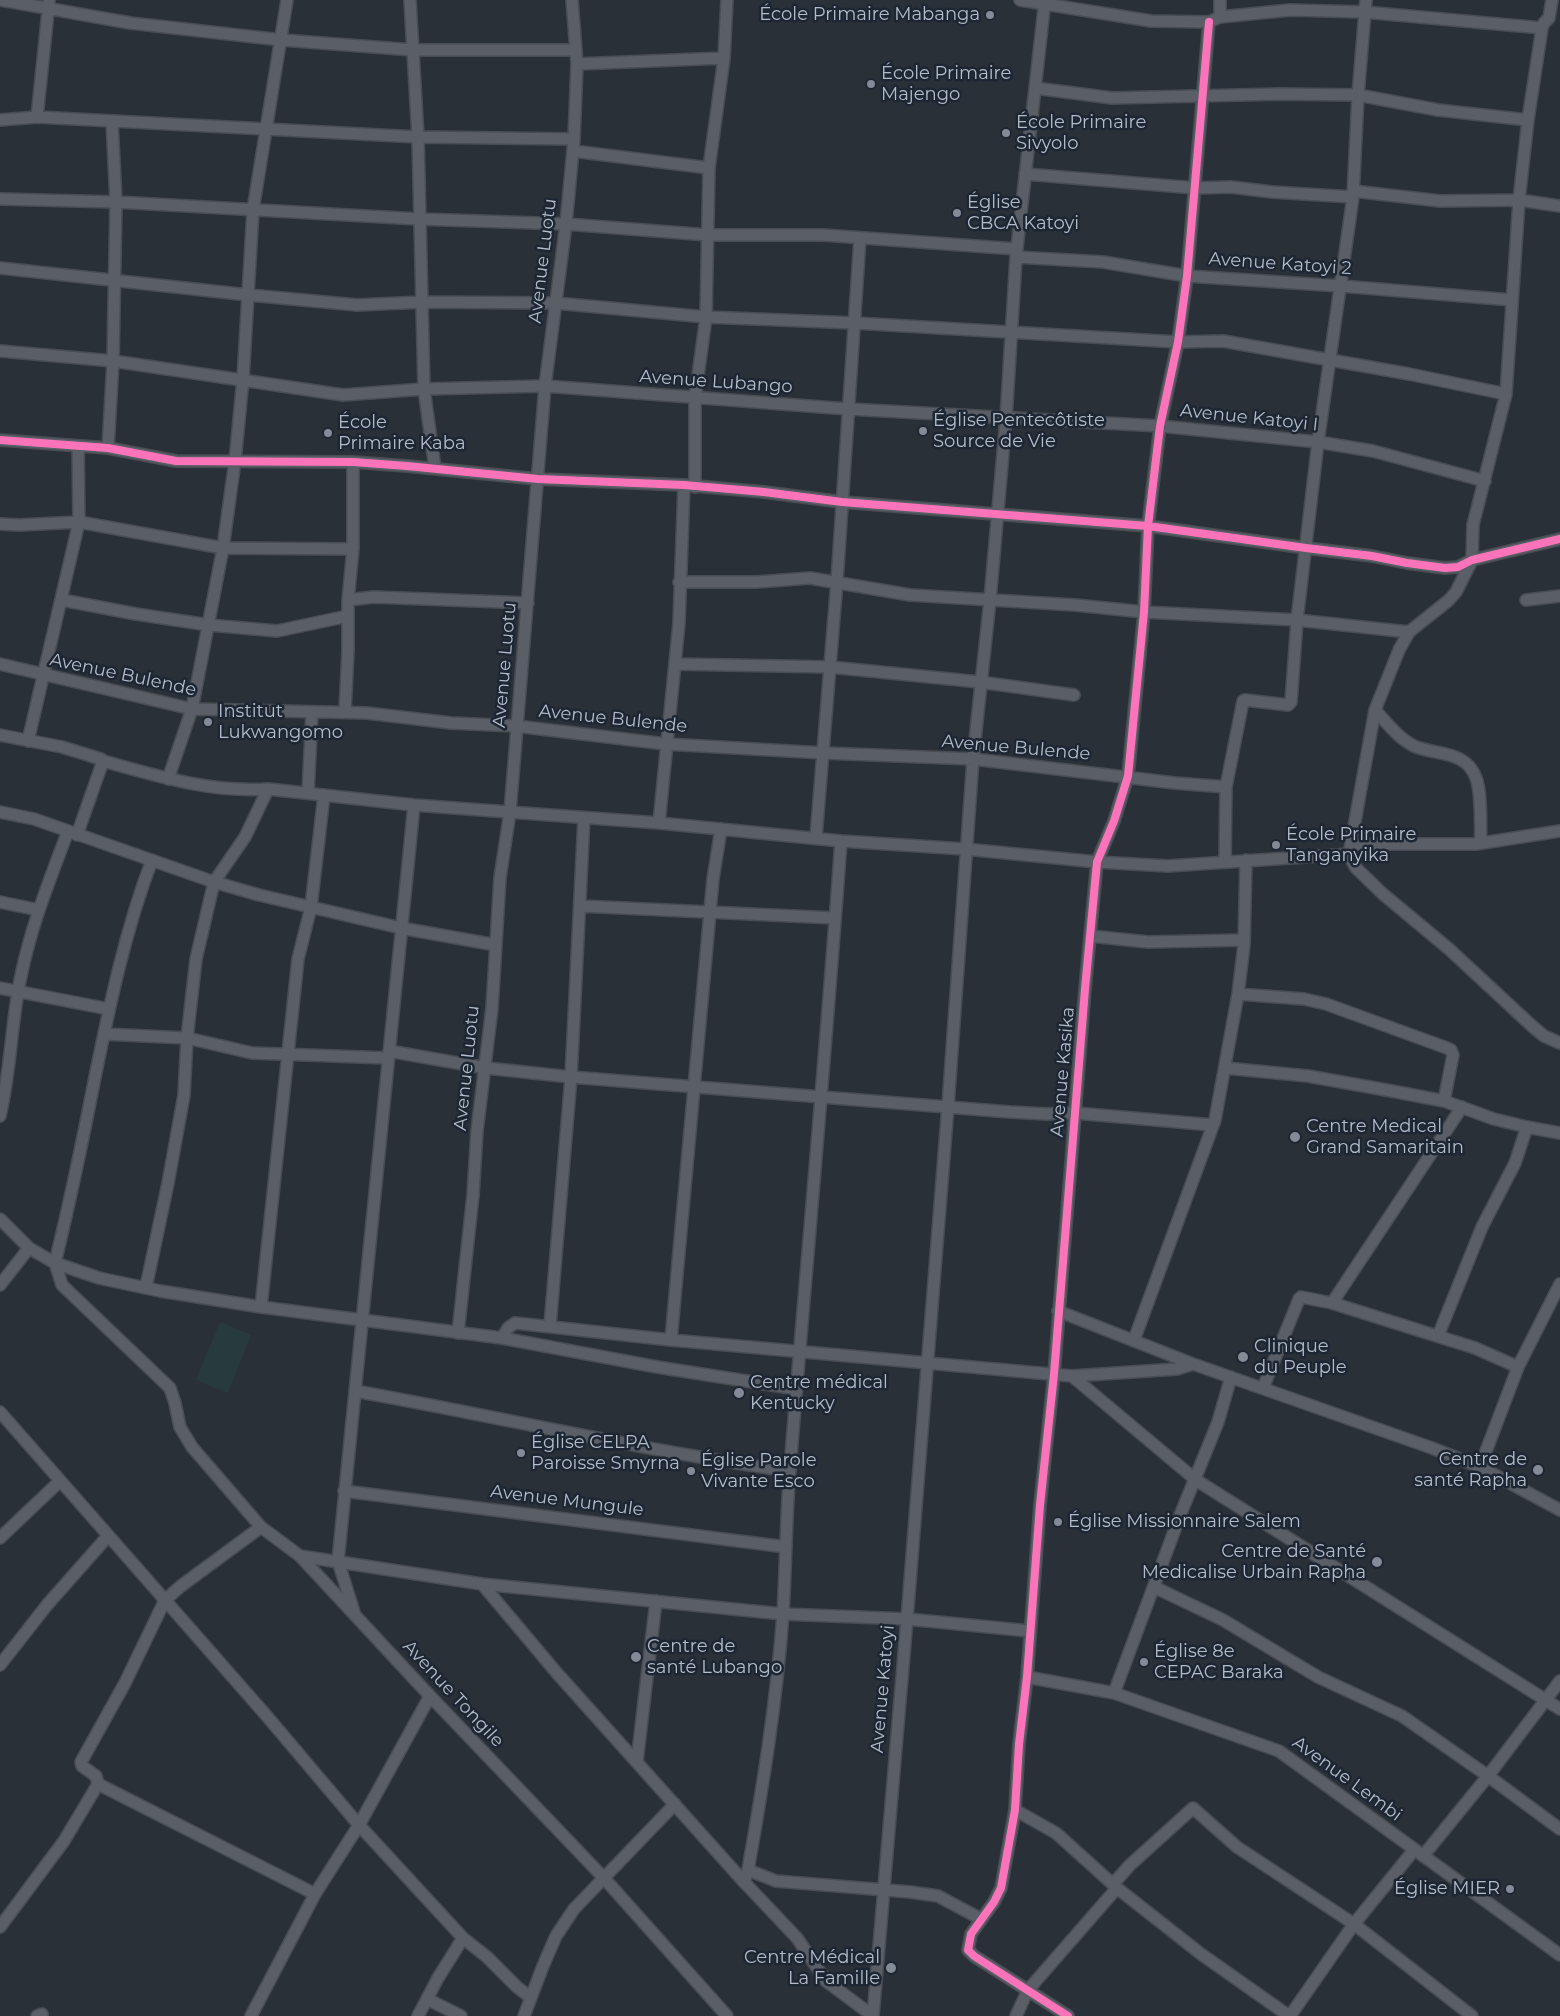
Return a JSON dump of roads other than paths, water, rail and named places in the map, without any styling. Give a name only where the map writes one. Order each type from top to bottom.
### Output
[{"type":"street","points":[[2,0],[48,4],[130,23],[282,40],[414,50],[576,50]]},
{"type":"street","points":[[168,779],[192,709],[223,548],[235,461],[243,379],[253,210],[287,0]]},
{"type":"street","points":[[410,0],[418,136],[424,389],[435,468]]},
{"type":"street","name":"Avenue Luotu","points":[[458,1333],[477,1131],[486,1068],[500,878],[510,812],[545,386],[566,224],[573,145],[577,64],[572,0]]},
{"type":"street","points":[[659,823],[679,623],[679,582],[689,486],[695,398],[706,317],[709,168],[724,58],[727,0]]},
{"type":"street","points":[[1020,0],[1045,1],[1151,21],[1208,22],[1220,17],[1290,10],[1364,12],[1542,28]]},
{"type":"street","points":[[1220,0],[1220,17]]},
{"type":"street","points":[[1225,862],[1226,787],[1243,700],[1288,705],[1291,702],[1297,620],[1318,442],[1353,194],[1358,95],[1366,0]]},
{"type":"street","points":[[1552,0],[1555,19],[1544,23],[1542,28],[1528,120],[1520,200],[1506,394],[1473,525],[1472,560],[1462,582],[1449,600],[1409,632],[1399,650],[1375,710],[1351,849],[1352,861],[1356,868],[1383,894],[1449,949],[1532,1026],[1544,1036],[1560,1043]]},
{"type":"street","name":"Avenue Katoyi","points":[[873,2016],[948,1106],[972,759],[990,600],[1006,419],[1010,333],[1017,253],[1045,1]]},
{"type":"street","points":[[37,117],[48,4]]},
{"type":"street","name":"Avenue Kasika","points":[[1028,1990],[974,1956],[968,1950],[971,1934],[994,1902],[1001,1888],[1014,1810],[1098,862],[1114,821],[1128,776],[1144,612],[1148,526],[1160,426],[1178,342],[1187,276],[1208,22]]},
{"type":"street","points":[[577,64],[724,58]]},
{"type":"street","points":[[1035,88],[1112,98],[1203,95],[1358,95],[1438,110],[1528,120]]},
{"type":"street","points":[[0,120],[37,117],[573,145],[709,168]]},
{"type":"street","points":[[108,448],[113,361],[116,202],[112,121]]},
{"type":"street","points":[[1026,174],[1195,188],[1231,187],[1272,192],[1353,194],[1440,201],[1520,200],[1560,206]]},
{"type":"street","name":"Avenue Katoyi 2","points":[[0,199],[116,202],[420,219],[566,224],[708,235],[823,235],[1103,262],[1187,276],[1512,300]]},
{"type":"street","points":[[816,838],[837,581],[860,238]]},
{"type":"street","points":[[0,268],[357,305],[423,302],[555,303],[706,317],[855,323],[1178,342],[1223,340],[1506,394]]},
{"type":"street","name":"Avenue Lubango","points":[[0,351],[113,361],[343,395],[424,389],[545,386],[848,410],[1006,419]]},
{"type":"street","name":"Avenue Katoyi I","points":[[1006,419],[1160,426],[1318,442],[1373,451],[1485,481]]},
{"type":"street","points":[[0,440],[108,448],[176,461],[353,462],[435,468],[538,479],[689,486],[764,492],[842,502],[1148,526],[1372,556],[1445,568],[1458,567],[1472,560],[1560,539]]},
{"type":"street","points":[[28,741],[79,522],[78,446]]},
{"type":"street","points":[[345,712],[348,600],[353,549],[353,462]]},
{"type":"street","points":[[0,524],[28,525],[79,522],[223,548],[353,549]]},
{"type":"street","points":[[679,582],[757,582],[810,578],[837,581],[888,592],[1075,605],[1144,612],[1297,620],[1409,632]]},
{"type":"street","points":[[1526,600],[1560,596]]},
{"type":"street","points":[[348,600],[374,597],[528,603]]},
{"type":"street","points":[[62,600],[209,625],[277,631],[348,616]]},
{"type":"street","name":"Avenue Bulende","points":[[0,664],[43,676],[192,709],[367,713],[451,723],[516,726],[666,744],[972,759],[1175,783],[1226,787]]},
{"type":"street","points":[[675,664],[830,667],[980,682],[1074,695]]},
{"type":"street","points":[[1375,710],[1404,740],[1416,747],[1462,758],[1470,766],[1477,780],[1481,843]]},
{"type":"street","points":[[308,793],[312,712]]},
{"type":"street","points":[[0,735],[62,747],[103,761],[168,779],[218,789],[244,791],[268,789],[414,805],[659,823],[841,841],[965,849],[1098,862],[1168,866],[1351,849],[1481,843],[1560,830]]},
{"type":"street","points":[[0,1116],[10,1060],[18,993],[39,910],[80,820],[103,761]]},
{"type":"street","points":[[146,1288],[184,1096],[187,1038],[196,959],[214,882],[245,837],[268,789]]},
{"type":"street","points":[[261,1307],[298,959],[310,908],[324,795]]},
{"type":"street","name":"Avenue Tongile","points":[[414,805],[388,1055],[364,1320],[344,1491],[338,1561],[356,1615],[430,1696],[603,1877],[728,2016]]},
{"type":"street","points":[[0,812],[34,819],[214,882],[310,908],[401,928],[496,944]]},
{"type":"street","points":[[550,1326],[571,1077],[584,818]]},
{"type":"street","points":[[670,1340],[713,879],[721,830]]},
{"type":"street","points":[[744,1882],[748,1870],[773,1712],[783,1614],[790,1471],[822,1098],[841,841]]},
{"type":"street","points":[[152,860],[135,904],[109,1009],[71,1198],[55,1263],[62,1285],[170,1388],[180,1427],[192,1447],[262,1527],[300,1556],[356,1615]]},
{"type":"street","points":[[1134,1340],[1213,1126],[1238,994],[1244,940],[1246,860]]},
{"type":"street","points":[[0,902],[39,910]]},
{"type":"street","points":[[580,906],[836,918]]},
{"type":"street","points":[[1090,936],[1148,942],[1244,940]]},
{"type":"street","points":[[0,988],[18,993],[109,1009]]},
{"type":"street","points":[[1238,994],[1304,999],[1326,1004],[1447,1048],[1453,1055],[1444,1101]]},
{"type":"street","points":[[104,1034],[187,1038],[252,1053],[388,1055],[571,1077],[822,1098],[1046,1114],[1075,1113],[1213,1126]]},
{"type":"street","points":[[1225,1068],[1326,1079],[1444,1101],[1494,1119],[1527,1128],[1560,1133]]},
{"type":"street","points":[[1332,1304],[1462,1107]]},
{"type":"street","points":[[1438,1336],[1482,1227],[1515,1163],[1527,1128]]},
{"type":"street","points":[[0,1219],[29,1248],[55,1263],[99,1278],[146,1288],[261,1307],[502,1338],[657,1367],[797,1389]]},
{"type":"street","points":[[0,1285],[29,1248]]},
{"type":"street","points":[[1480,1467],[1518,1367],[1560,1284]]},
{"type":"street","points":[[1264,1388],[1299,1299],[1305,1297],[1438,1336],[1474,1348],[1518,1367]]},
{"type":"street","points":[[1058,1311],[1193,1364],[1432,1448],[1480,1467],[1560,1510]]},
{"type":"street","points":[[502,1338],[508,1328],[515,1323],[670,1340],[1072,1376],[1177,1369],[1193,1364]]},
{"type":"street","points":[[1072,1376],[1196,1480],[1560,1709]]},
{"type":"street","points":[[1114,1693],[1181,1513],[1196,1480],[1198,1468],[1218,1422],[1231,1376]]},
{"type":"street","points":[[356,1391],[472,1412],[683,1456],[790,1471]]},
{"type":"street","points":[[1,1415],[266,1714],[359,1825],[463,1938],[487,1957],[517,1987],[530,1997]]},
{"type":"street","points":[[0,1538],[60,1481]]},
{"type":"street","name":"Avenue Mungule","points":[[344,1491],[786,1547]]},
{"type":"street","points":[[0,1927],[60,1847],[98,1784],[96,1776],[82,1766],[81,1762],[125,1683],[165,1600],[180,1586],[262,1527]]},
{"type":"street","points":[[0,1665],[47,1605],[108,1536]]},
{"type":"street","points":[[300,1556],[482,1584],[783,1614],[907,1619],[1030,1631]]},
{"type":"street","points":[[482,1584],[744,1882],[798,1938],[826,1981],[873,2016]]},
{"type":"street","points":[[1154,1587],[1223,1620],[1311,1673],[1402,1716],[1560,1829]]},
{"type":"street","points":[[637,1761],[656,1601]]},
{"type":"street","name":"Avenue Lembi","points":[[1027,1677],[1114,1693],[1279,1751],[1560,1955]]},
{"type":"street","points":[[1014,1810],[1056,1834],[1115,1886],[1201,1954],[1290,2016],[1354,1924],[1488,1776],[1560,1681]]},
{"type":"street","points":[[251,2016],[315,1894],[359,1825],[430,1696]]},
{"type":"street","points":[[98,1784],[315,1894]]},
{"type":"street","points":[[524,2016],[556,1936],[574,1909],[675,1804]]},
{"type":"street","points":[[1016,2016],[1028,1990],[1130,1866],[1194,1808],[1237,1847],[1354,1924],[1472,2016]]},
{"type":"street","points":[[748,1870],[776,1881],[938,1896],[981,1920]]},
{"type":"street","points":[[418,2016],[463,1938]]},
{"type":"street","points":[[1028,1990],[1068,2016]]},
{"type":"street","points":[[427,1999],[461,2016]]},
{"type":"street","points":[[36,2016],[42,2014],[42,2016]]},
{"type":"place","name":"École Primaire Mabanga","points":[[990,15]]},
{"type":"place","name":"École Primaire Majengo","points":[[871,84]]},
{"type":"place","name":"École Primaire Sivyolo","points":[[1006,133]]},
{"type":"place","name":"Église CBCA Katoyi","points":[[957,213]]},
{"type":"place","name":"Église Pentecôtiste Source de Vie","points":[[923,431]]},
{"type":"place","name":"École Primaire Kaba","points":[[328,433]]},
{"type":"place","name":"Institut Lukwangomo","points":[[208,722]]},
{"type":"place","name":"École Primaire Tanganyika","points":[[1276,845]]},
{"type":"place","name":"Centre Medical Grand Samaritain","points":[[1295,1137]]},
{"type":"place","name":"Clinique du Peuple","points":[[1243,1357]]},
{"type":"place","name":"Centre médical Kentucky","points":[[739,1393]]},
{"type":"place","name":"Église CELPA Paroisse Smyrna","points":[[521,1453]]},
{"type":"place","name":"Centre de santé Rapha","points":[[1538,1470]]},
{"type":"place","name":"Église Parole Vivante Esco","points":[[691,1471]]},
{"type":"place","name":"Église Missionnaire Salem","points":[[1058,1522]]},
{"type":"place","name":"Centre de Santé Medicalise Urbain Rapha","points":[[1377,1562]]},
{"type":"place","name":"Centre de santé Lubango","points":[[636,1657]]},
{"type":"place","name":"Église 8e CEPAC Baraka","points":[[1144,1662]]},
{"type":"place","name":"Église MIER","points":[[1510,1889]]},
{"type":"place","name":"Centre Médical La Famille","points":[[891,1968]]}]
